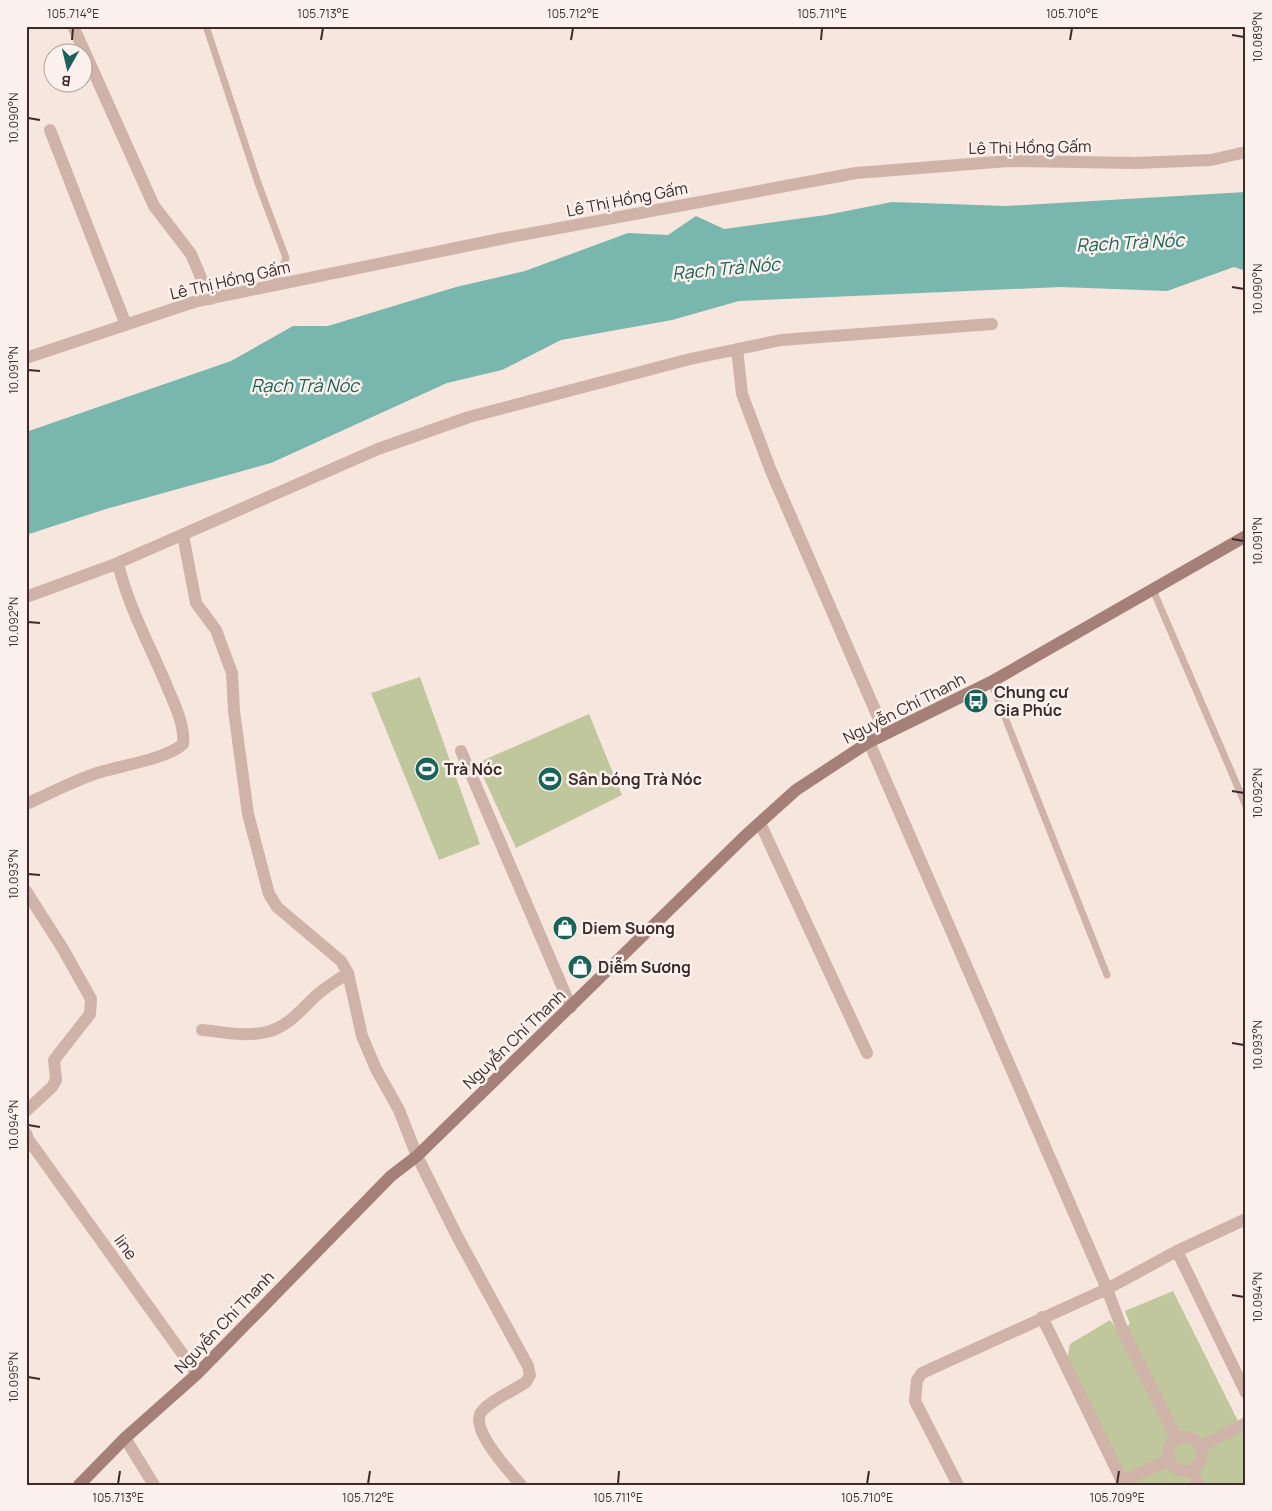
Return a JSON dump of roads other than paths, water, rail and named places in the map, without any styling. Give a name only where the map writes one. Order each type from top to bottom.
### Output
[{"type":"main road","name":"Nguyễn Chí Thanh","points":[[79,1485],[125,1438],[197,1374],[391,1176],[417,1156],[796,790],[869,742],[991,682],[1246,536]]},
{"type":"street","points":[[73,26],[154,206],[191,254],[210,299]]},
{"type":"street","points":[[50,130],[126,325]]},
{"type":"street","name":"Lê Thị Hồng Gấm","points":[[26,358],[210,299],[500,239],[856,173],[1009,161],[1135,163],[1211,160],[1246,152]]},
{"type":"street","points":[[26,597],[118,563],[378,449],[469,417],[690,359],[781,340],[992,324]]},
{"type":"street","points":[[737,349],[742,394],[770,471],[885,733]]},
{"type":"street","points":[[183,535],[196,603],[216,630],[232,672],[234,711],[248,814],[269,894],[277,907],[341,962],[348,973],[362,1036],[399,1110],[417,1156],[457,1236],[528,1366],[530,1376],[526,1382],[484,1409],[478,1416],[478,1423],[496,1454],[521,1485]]},
{"type":"street","points":[[26,804],[95,774],[178,749],[183,744],[184,735],[172,698],[123,585],[118,563]]},
{"type":"street","points":[[869,742],[1107,1289],[1122,1329],[1178,1439]]},
{"type":"street","points":[[461,751],[571,1007]]},
{"type":"street","points":[[760,823],[867,1054]]},
{"type":"street","points":[[26,891],[63,949],[91,999],[92,1006],[90,1014],[54,1060],[56,1080],[52,1087],[26,1111]]},
{"type":"street","points":[[202,1030],[246,1034],[279,1027],[297,1015],[322,991],[348,973]]},
{"type":"street","name":"line","points":[[27,1136],[197,1374]]},
{"type":"street","points":[[958,1485],[915,1401],[917,1380],[922,1373],[1107,1289],[1177,1251],[1246,1218]]},
{"type":"street","points":[[1177,1251],[1246,1393]]},
{"type":"street","points":[[1042,1317],[1124,1483],[1169,1460]]},
{"type":"street","points":[[1200,1448],[1246,1423]]},
{"type":"street","points":[[125,1438],[154,1485]]},
{"type":"street","points":[[1178,1439],[1193,1439],[1200,1448],[1201,1458],[1192,1469],[1181,1470],[1176,1468],[1169,1460],[1170,1446],[1178,1439]]},
{"type":"street","points":[[1192,1469],[1200,1485]]},
{"type":"lane","points":[[206,26],[258,183],[286,258],[274,286]]},
{"type":"lane","points":[[1153,590],[1246,806]]},
{"type":"lane","points":[[991,682],[1107,975]]},
{"type":"water","name":"Rạch Trà Nóc","points":[[1246,192],[1246,271],[1234,267],[1167,291],[1061,287],[739,301],[672,320],[561,340],[502,370],[447,383],[271,463],[106,509],[26,535],[26,432],[231,361],[293,326],[328,326],[456,287],[525,271],[628,233],[668,235],[696,216],[724,229],[826,215],[892,202],[1006,206]]},
{"type":"place","name":"Chung cư Gia Phúc","points":[[976,701]]},
{"type":"place","name":"Trà Nóc","points":[[427,769]]},
{"type":"place","name":"Sân bóng Trà Nóc","points":[[550,779]]},
{"type":"place","name":"Diem Suong","points":[[565,928]]},
{"type":"place","name":"Diễm Sương","points":[[580,967]]}]
